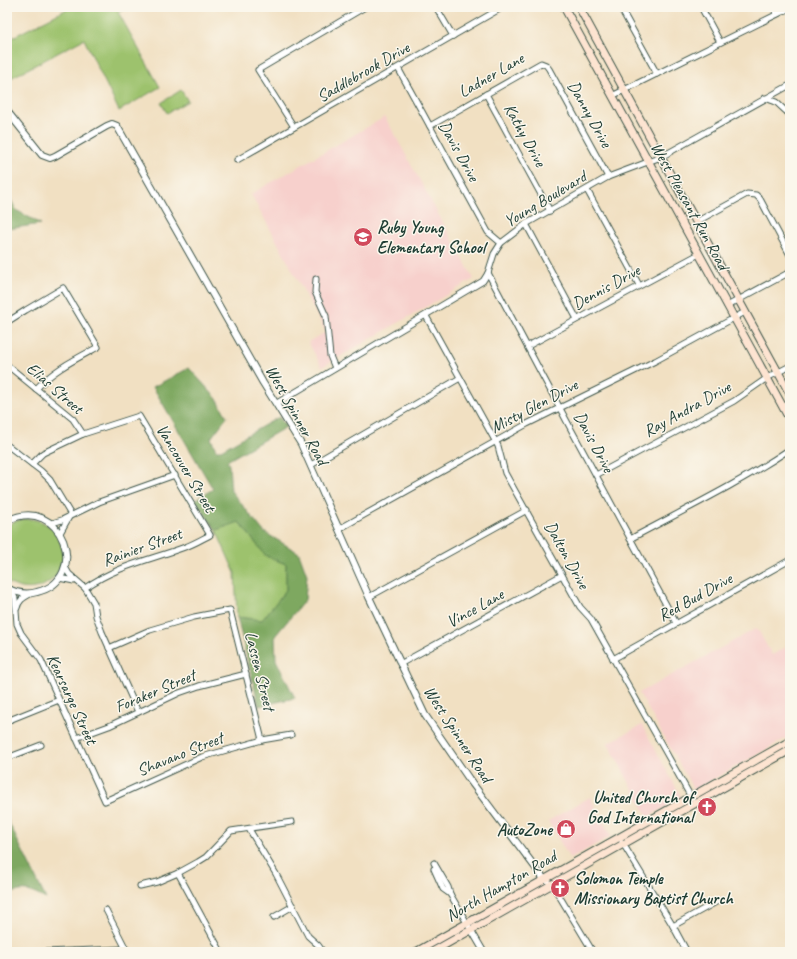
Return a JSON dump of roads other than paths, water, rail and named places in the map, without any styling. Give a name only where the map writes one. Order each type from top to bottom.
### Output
[{"type":"main road","name":"West Pleasant Run Road","points":[[564,7],[790,420]]},
{"type":"main road","name":"West Pleasant Run Road","points":[[579,7],[790,394]]},
{"type":"main road","name":"North Hampton Road","points":[[416,952],[690,796],[790,741]]},
{"type":"main road","name":"North Hampton Road","points":[[432,952],[790,750]]},
{"type":"main road","points":[[479,916],[484,923]]},
{"type":"street","points":[[294,127],[258,70],[365,7]]},
{"type":"street","points":[[436,7],[453,36]]},
{"type":"street","name":"Saddlebrook Drive","points":[[237,160],[503,7]]},
{"type":"street","points":[[620,7],[657,74]]},
{"type":"street","points":[[701,7],[720,42]]},
{"type":"street","points":[[773,7],[777,14]]},
{"type":"street","points":[[612,96],[790,8]]},
{"type":"street","name":"Ladner Lane","points":[[430,126],[538,64],[541,63],[546,65]]},
{"type":"street","name":"Danny Drive","points":[[546,65],[608,177]]},
{"type":"street","name":"Davis Drive","points":[[398,68],[488,232],[501,243]]},
{"type":"street","name":"Young Boulevard","points":[[277,403],[483,281],[488,273],[494,254],[501,243],[526,224],[608,177],[661,157],[790,85]]},
{"type":"street","name":"Kathy Drive","points":[[486,94],[550,211]]},
{"type":"street","points":[[765,98],[776,102],[790,115]]},
{"type":"street","name":"West Spinner Road","points":[[7,111],[42,155],[50,158],[107,126],[112,124],[117,126],[263,383],[277,403],[301,444],[369,597],[425,715],[469,779],[544,879]]},
{"type":"street","points":[[587,190],[639,285]]},
{"type":"street","points":[[696,222],[747,194],[756,195],[790,255]]},
{"type":"street","points":[[526,224],[577,319]]},
{"type":"street","name":"Dennis Drive","points":[[528,346],[699,254]]},
{"type":"street","points":[[727,306],[790,272]]},
{"type":"street","name":"Davis Drive","points":[[488,273],[676,623]]},
{"type":"street","points":[[316,279],[315,292],[326,316],[330,356],[335,368]]},
{"type":"street","points":[[7,322],[63,288],[98,347],[55,372],[45,379],[36,389]]},
{"type":"street","name":"Misty Glen Drive","points":[[339,529],[527,424],[655,361],[745,312]]},
{"type":"street","name":"Dalton Drive","points":[[426,316],[495,442],[502,458],[505,473],[580,607],[590,619],[694,803]]},
{"type":"street","name":"Elias Street","points":[[7,365],[73,419],[83,434]]},
{"type":"street","name":"Ray Andra Drive","points":[[596,475],[734,400],[767,378],[790,366]]},
{"type":"street","points":[[311,465],[460,378]]},
{"type":"street","name":"Vancouver Street","points":[[83,434],[138,416],[210,535]]},
{"type":"street","points":[[32,464],[43,453],[83,434]]},
{"type":"street","points":[[7,445],[50,480],[71,515]]},
{"type":"street","points":[[630,539],[746,476],[790,449]]},
{"type":"street","points":[[52,523],[62,520],[99,502],[175,475]]},
{"type":"street","points":[[369,597],[527,510]]},
{"type":"street","points":[[7,521],[14,517],[24,515],[43,518],[52,523],[60,533],[66,550],[65,567],[59,578],[42,591],[23,598],[19,602],[17,609]]},
{"type":"street","points":[[60,533],[71,515]]},
{"type":"street","name":"Rainier Street","points":[[85,588],[104,575],[136,562],[186,546],[210,535]]},
{"type":"street","name":"Red Bud Drive","points":[[613,659],[790,560]]},
{"type":"street","points":[[65,567],[77,582],[85,588],[94,603],[96,616],[138,712]]},
{"type":"street","name":"Vince Lane","points":[[400,664],[562,575]]},
{"type":"street","points":[[59,578],[67,578],[77,582]]},
{"type":"street","points":[[9,589],[21,593],[32,594]]},
{"type":"street","name":"Kearsarge Street","points":[[9,589],[15,598],[17,624],[21,633],[41,660],[105,801]]},
{"type":"street","name":"Lassen Street","points":[[109,648],[150,630],[194,617],[230,610],[262,740]]},
{"type":"street","name":"Foraker Street","points":[[76,738],[109,726],[192,689],[246,674]]},
{"type":"street","points":[[7,721],[59,700]]},
{"type":"street","name":"Shavano Street","points":[[105,801],[202,757],[262,740],[291,735]]},
{"type":"street","points":[[7,758],[41,745]]},
{"type":"street","points":[[140,886],[157,882],[178,873],[206,857],[231,831],[292,822]]},
{"type":"street","points":[[250,829],[308,936],[323,952]]},
{"type":"street","points":[[619,837],[673,926],[686,952]]},
{"type":"street","points":[[433,863],[443,889],[450,894],[484,952]]},
{"type":"street","points":[[178,873],[221,952]]},
{"type":"street","points":[[544,879],[552,884],[593,952]]},
{"type":"street","points":[[673,926],[718,901]]},
{"type":"street","points":[[274,917],[293,906]]},
{"type":"street","points":[[106,910],[127,951]]},
{"type":"street","points":[[44,952],[122,949],[127,951]]},
{"type":"place","name":"Ruby Young Elementary School","points":[[363,237]]},
{"type":"place","name":"United Church of God International","points":[[707,807]]},
{"type":"place","name":"AutoZone","points":[[566,829]]},
{"type":"place","name":"Solomon Temple Missionary Baptist Church","points":[[560,888]]}]
